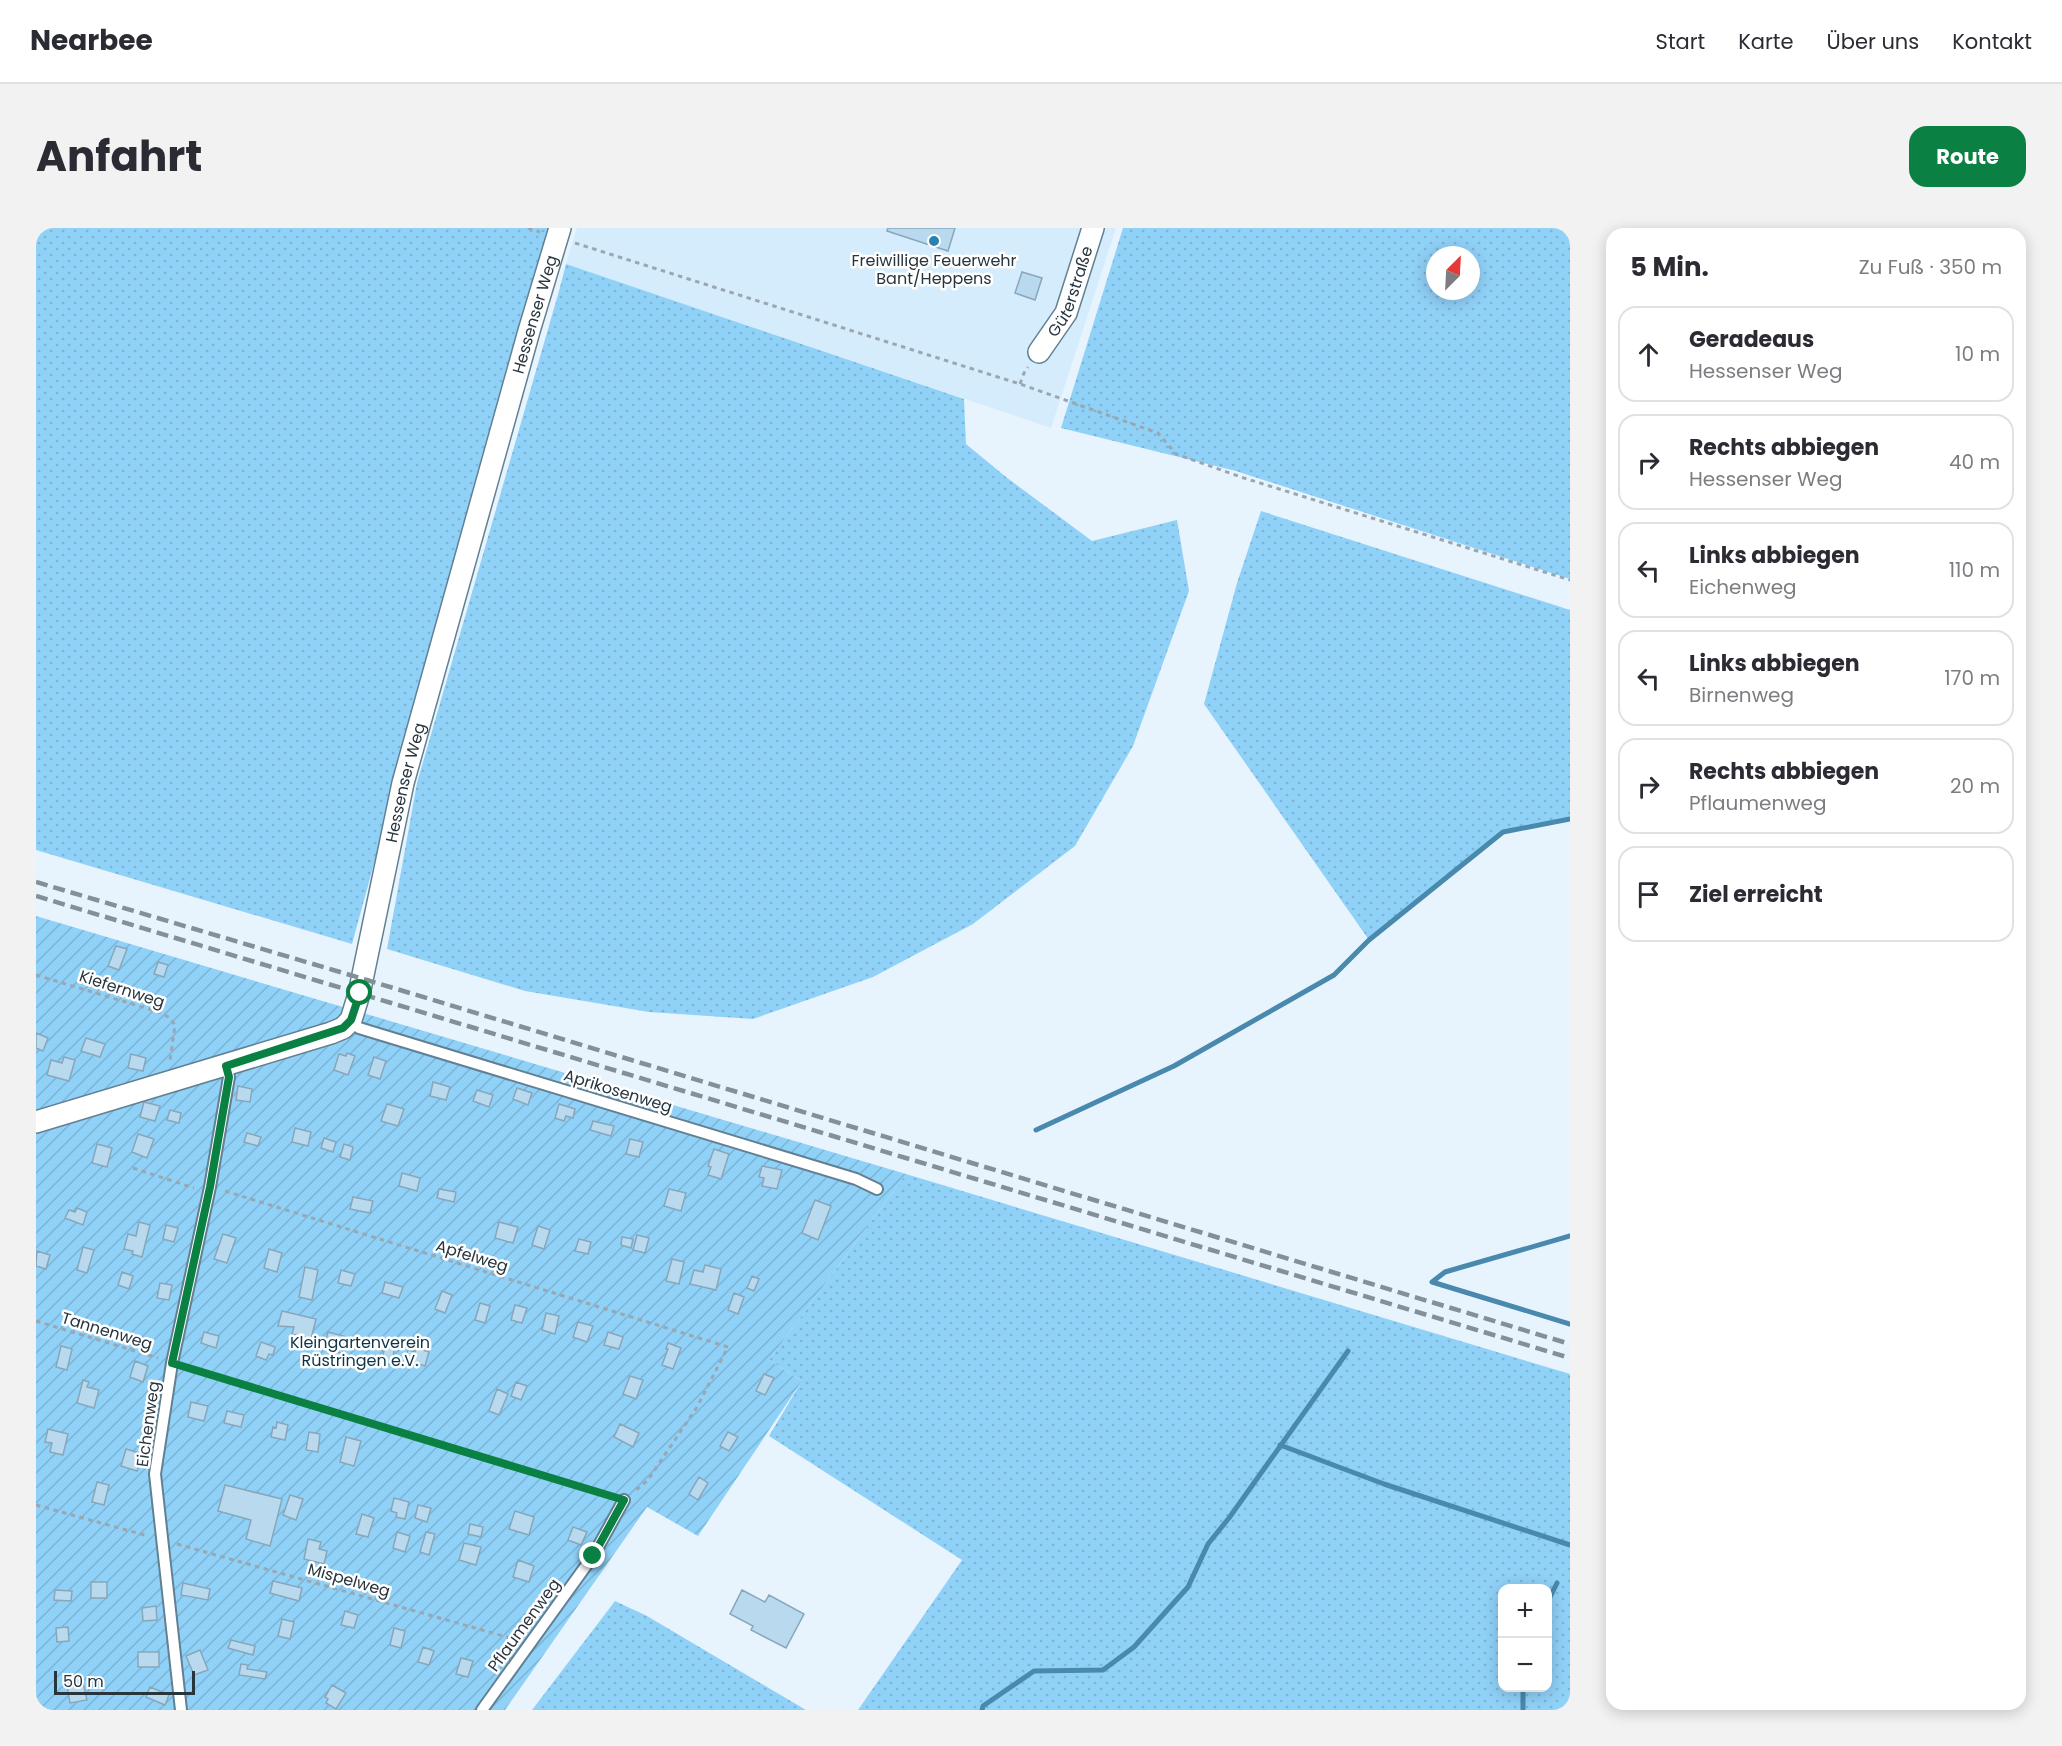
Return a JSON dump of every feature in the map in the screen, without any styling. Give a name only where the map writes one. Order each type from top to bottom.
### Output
[{"type":"street","name":"Güterstraße","points":[[1039,352],[1066,313],[1093,228]]},
{"type":"street","name":"Hessenser Weg","points":[[351,1020],[363,979],[403,783],[558,233]]},
{"type":"street","points":[[36,1122],[331,1033],[343,1028],[351,1020]]},
{"type":"lane","name":"Aprikosenweg","points":[[351,1020],[359,1028],[856,1179],[878,1189]]},
{"type":"lane","name":"Eichenweg","points":[[181,1710],[155,1473],[172,1363],[209,1189],[229,1077],[226,1066]]},
{"type":"lane","name":"Pflaumenweg","points":[[482,1710],[593,1556],[624,1500]]},
{"type":"path","points":[[528,228],[558,233],[1020,384],[1158,433],[1176,454],[1570,580]]},
{"type":"path","name":"Kiefernweg","points":[[36,975],[159,1012],[170,1018],[175,1025],[168,1072],[170,1083]]},
{"type":"path","name":"Apfelweg","points":[[133,1168],[728,1347],[697,1407],[648,1479],[624,1500]]},
{"type":"path","name":"Tannenweg","points":[[36,1322],[624,1500]]},
{"type":"path","points":[[36,1506],[163,1540]]},
{"type":"path","name":"Mispelweg","points":[[163,1540],[513,1638],[526,1647]]},
{"type":"shaded area","points":[[577,228],[1116,228],[1051,428],[566,264]]},
{"type":"green space","points":[[36,228],[548,228],[352,944],[36,850]]},
{"type":"green space","points":[[1123,228],[1570,228],[1570,579],[1236,471],[1061,428]]},
{"type":"green space","points":[[566,264],[964,399],[966,444],[1092,541],[1177,520],[1189,591],[1133,746],[1075,846],[973,924],[873,977],[753,1019],[649,1012],[525,991],[387,949],[417,783]]},
{"type":"green space","points":[[1261,511],[1570,610],[1570,819],[1503,832],[1369,940],[1204,704],[1237,583]]},
{"type":"green space","name":"Kleingartenverein Rüstringen e.V.","points":[[36,916],[906,1174],[769,1360],[802,1381],[698,1536],[647,1507],[505,1710],[36,1710]]},
{"type":"green space","points":[[906,1174],[1570,1374],[1570,1710],[858,1710],[962,1560],[769,1436],[802,1381],[769,1360]]},
{"type":"green space","points":[[615,1601],[647,1616],[806,1710],[532,1710]]},
{"type":"building","name":"Freiwillige Feuerwehr Bant/Heppens","points":[[888,228],[955,228],[948,251],[887,231]]},
{"type":"building","points":[[1022,272],[1042,278],[1035,300],[1015,293]]},
{"type":"building","points":[[116,946],[127,949],[119,970],[108,966]]},
{"type":"building","points":[[158,962],[168,965],[164,977],[154,974]]},
{"type":"building","points":[[36,1033],[48,1038],[43,1051],[36,1048]]},
{"type":"building","points":[[86,1038],[105,1044],[100,1057],[81,1051]]},
{"type":"building","points":[[347,1053],[355,1056],[348,1075],[334,1070],[339,1054],[346,1056]]},
{"type":"building","points":[[131,1054],[146,1058],[143,1071],[128,1068]]},
{"type":"building","points":[[64,1057],[75,1060],[69,1081],[47,1075],[51,1060],[62,1063]]},
{"type":"building","points":[[374,1057],[386,1061],[380,1079],[368,1075]]},
{"type":"building","points":[[433,1082],[450,1087],[446,1100],[430,1096]]},
{"type":"building","points":[[238,1086],[252,1089],[250,1102],[236,1100]]},
{"type":"building","points":[[517,1088],[532,1093],[528,1105],[513,1099]]},
{"type":"building","points":[[477,1090],[493,1095],[489,1107],[473,1101]]},
{"type":"building","points":[[144,1102],[160,1106],[155,1121],[140,1117]]},
{"type":"building","points":[[387,1104],[404,1109],[398,1126],[381,1121]]},
{"type":"building","points":[[559,1104],[575,1109],[573,1118],[566,1116],[564,1121],[555,1118]]},
{"type":"building","points":[[170,1110],[181,1113],[179,1123],[167,1120]]},
{"type":"building","points":[[593,1121],[614,1126],[611,1136],[590,1130]]},
{"type":"building","points":[[295,1128],[311,1132],[308,1146],[292,1142]]},
{"type":"building","points":[[247,1133],[261,1137],[258,1146],[244,1142]]},
{"type":"building","points":[[138,1134],[154,1139],[147,1158],[132,1152]]},
{"type":"building","points":[[324,1138],[336,1142],[333,1152],[321,1148]]},
{"type":"building","points":[[630,1139],[643,1142],[639,1157],[626,1154]]},
{"type":"building","points":[[97,1144],[112,1148],[107,1167],[92,1163]]},
{"type":"building","points":[[344,1144],[353,1147],[350,1160],[340,1157]]},
{"type":"building","points":[[714,1149],[729,1154],[721,1179],[708,1175],[711,1167],[708,1166]]},
{"type":"building","points":[[762,1166],[782,1170],[777,1189],[762,1186],[764,1178],[759,1177]]},
{"type":"building","points":[[402,1173],[420,1178],[417,1191],[399,1186]]},
{"type":"building","points":[[439,1189],[456,1192],[454,1202],[437,1198]]},
{"type":"building","points":[[669,1189],[686,1193],[681,1211],[664,1206]]},
{"type":"building","points":[[353,1197],[373,1201],[370,1213],[350,1209]]},
{"type":"building","points":[[815,1200],[831,1206],[818,1240],[802,1233]]},
{"type":"building","points":[[77,1208],[87,1212],[83,1225],[65,1218],[69,1210],[75,1212]]},
{"type":"building","points":[[139,1222],[150,1225],[142,1257],[132,1254],[133,1251],[124,1249],[128,1234],[136,1236]]},
{"type":"building","points":[[499,1222],[518,1227],[513,1243],[495,1238]]},
{"type":"building","points":[[166,1225],[178,1228],[174,1242],[163,1239]]},
{"type":"building","points":[[538,1226],[550,1230],[544,1249],[532,1245]]},
{"type":"building","points":[[223,1234],[236,1238],[227,1263],[214,1259]]},
{"type":"building","points":[[637,1235],[649,1238],[645,1253],[633,1250]]},
{"type":"building","points":[[622,1237],[633,1239],[631,1248],[621,1245]]},
{"type":"building","points":[[579,1239],[591,1242],[588,1254],[575,1251]]},
{"type":"building","points":[[83,1247],[94,1250],[87,1273],[77,1270]]},
{"type":"building","points":[[269,1249],[282,1253],[277,1272],[264,1268]]},
{"type":"building","points":[[37,1251],[50,1255],[46,1269],[36,1266]]},
{"type":"building","points":[[672,1259],[684,1262],[679,1284],[666,1281]]},
{"type":"building","points":[[705,1265],[721,1269],[716,1290],[690,1284],[694,1270],[703,1272]]},
{"type":"building","points":[[305,1267],[318,1270],[312,1300],[299,1297]]},
{"type":"building","points":[[341,1270],[355,1274],[351,1286],[338,1283]]},
{"type":"building","points":[[122,1272],[133,1276],[129,1289],[118,1285]]},
{"type":"building","points":[[752,1276],[759,1279],[754,1291],[747,1288]]},
{"type":"building","points":[[385,1282],[403,1287],[399,1298],[382,1293]]},
{"type":"building","points":[[160,1283],[172,1285],[169,1300],[157,1298]]},
{"type":"building","points":[[442,1291],[452,1295],[445,1313],[435,1309]]},
{"type":"building","points":[[734,1293],[744,1297],[738,1314],[728,1310]]},
{"type":"building","points":[[480,1303],[490,1306],[485,1323],[475,1320]]},
{"type":"building","points":[[515,1305],[527,1308],[522,1323],[511,1320]]},
{"type":"building","points":[[282,1311],[316,1319],[311,1339],[292,1334],[294,1327],[278,1326]]},
{"type":"building","points":[[546,1313],[559,1316],[555,1334],[542,1330]]},
{"type":"building","points":[[578,1322],[593,1326],[587,1342],[573,1337]]},
{"type":"building","points":[[204,1332],[219,1336],[216,1348],[201,1343]]},
{"type":"building","points":[[328,1332],[347,1337],[342,1353],[330,1350],[332,1342],[326,1340]]},
{"type":"building","points":[[608,1332],[623,1337],[619,1349],[604,1345]]},
{"type":"building","points":[[261,1342],[275,1347],[273,1355],[269,1354],[266,1360],[256,1356]]},
{"type":"building","points":[[380,1343],[395,1347],[391,1365],[381,1362],[384,1351],[379,1350]]},
{"type":"building","points":[[668,1343],[681,1348],[673,1369],[662,1365]]},
{"type":"building","points":[[61,1346],[72,1349],[67,1370],[56,1367]]},
{"type":"building","points":[[417,1348],[429,1352],[425,1366],[405,1359],[408,1350],[415,1352]]},
{"type":"building","points":[[135,1361],[148,1366],[143,1382],[130,1377]]},
{"type":"building","points":[[764,1374],[774,1378],[765,1395],[756,1391]]},
{"type":"building","points":[[630,1376],[643,1380],[636,1399],[623,1394]]},
{"type":"building","points":[[83,1380],[89,1382],[87,1387],[99,1390],[94,1408],[77,1403]]},
{"type":"building","points":[[516,1382],[527,1386],[521,1400],[511,1396]]},
{"type":"building","points":[[497,1389],[508,1394],[499,1415],[489,1411]]},
{"type":"building","points":[[191,1402],[208,1406],[204,1421],[188,1417]]},
{"type":"building","points":[[227,1411],[244,1415],[241,1427],[224,1423]]},
{"type":"building","points":[[277,1422],[288,1425],[285,1440],[271,1437],[273,1427],[276,1428]]},
{"type":"building","points":[[620,1424],[639,1433],[633,1447],[614,1437]]},
{"type":"building","points":[[48,1429],[68,1434],[63,1455],[50,1452],[52,1443],[45,1442]]},
{"type":"building","points":[[309,1432],[320,1434],[318,1452],[306,1450]]},
{"type":"building","points":[[728,1432],[738,1437],[729,1451],[720,1446]]},
{"type":"building","points":[[346,1437],[361,1441],[354,1466],[340,1462]]},
{"type":"building","points":[[126,1449],[143,1454],[137,1471],[121,1466]]},
{"type":"building","points":[[699,1477],[708,1483],[698,1500],[689,1494]]},
{"type":"building","points":[[97,1482],[109,1485],[104,1505],[92,1502]]},
{"type":"building","points":[[225,1485],[282,1499],[270,1546],[246,1539],[251,1520],[218,1511]]},
{"type":"building","points":[[290,1495],[303,1499],[296,1520],[283,1515]]},
{"type":"building","points":[[394,1498],[409,1502],[405,1519],[396,1517],[397,1513],[391,1511]]},
{"type":"building","points":[[418,1505],[431,1508],[427,1522],[415,1518]]},
{"type":"building","points":[[515,1511],[534,1517],[529,1535],[509,1529]]},
{"type":"building","points":[[362,1514],[374,1518],[368,1537],[356,1534]]},
{"type":"building","points":[[470,1524],[483,1527],[481,1537],[468,1534]]},
{"type":"building","points":[[573,1527],[587,1532],[581,1545],[568,1540]]},
{"type":"building","points":[[397,1532],[410,1536],[405,1552],[393,1548]]},
{"type":"building","points":[[426,1532],[435,1534],[429,1555],[420,1552]]},
{"type":"building","points":[[308,1539],[321,1542],[319,1549],[327,1551],[324,1564],[304,1559]]},
{"type":"building","points":[[464,1543],[481,1547],[476,1565],[459,1560]]},
{"type":"building","points":[[518,1560],[534,1566],[529,1582],[513,1577]]},
{"type":"building","points":[[273,1581],[302,1588],[299,1601],[270,1593]]},
{"type":"building","points":[[91,1582],[107,1582],[107,1598],[91,1598]]},
{"type":"building","points":[[183,1583],[210,1589],[208,1600],[181,1595]]},
{"type":"building","points":[[55,1590],[72,1591],[71,1601],[54,1600]]},
{"type":"building","points":[[742,1590],[765,1602],[769,1595],[804,1614],[786,1648],[751,1630],[753,1626],[730,1614]]},
{"type":"building","points":[[156,1606],[157,1620],[143,1621],[142,1608]]},
{"type":"building","points":[[345,1611],[358,1615],[354,1628],[341,1625]]},
{"type":"building","points":[[282,1619],[294,1622],[290,1639],[278,1636]]},
{"type":"building","points":[[68,1627],[69,1641],[57,1642],[56,1628]]},
{"type":"building","points":[[394,1628],[405,1631],[401,1648],[390,1645]]},
{"type":"building","points":[[231,1640],[255,1646],[253,1655],[228,1648]]},
{"type":"building","points":[[423,1647],[434,1651],[429,1665],[418,1662]]},
{"type":"building","points":[[200,1650],[208,1670],[194,1675],[186,1656]]},
{"type":"building","points":[[138,1652],[159,1652],[159,1667],[138,1667]]},
{"type":"building","points":[[461,1658],[473,1661],[468,1677],[456,1674]]},
{"type":"building","points":[[241,1664],[248,1665],[247,1669],[267,1672],[265,1679],[239,1675]]},
{"type":"building","points":[[83,1682],[87,1700],[70,1703],[67,1686]]},
{"type":"building","points":[[332,1685],[346,1693],[336,1709],[326,1703],[328,1699],[325,1697]]},
{"type":"building","points":[[150,1687],[169,1695],[165,1705],[146,1697]]},
{"type":"waterway","points":[[1036,1130],[1174,1066],[1334,975],[1369,940],[1503,832],[1570,819]]},
{"type":"waterway","points":[[1432,1282],[1445,1272],[1570,1236]]},
{"type":"waterway","points":[[1432,1282],[1570,1324]]},
{"type":"waterway","points":[[982,1710],[983,1706],[1034,1671],[1103,1670],[1134,1647],[1188,1587],[1208,1544],[1348,1351]]},
{"type":"waterway","points":[[1280,1445],[1384,1484],[1570,1545]]},
{"type":"waterway","points":[[1552,1593],[1557,1583]]},
{"type":"waterway","points":[[1523,1692],[1523,1710]]},
{"type":"railway","points":[[36,882],[1570,1344]]},
{"type":"railway","points":[[36,896],[1570,1358]]},
{"type":"place","name":"Freiwillige Feuerwehr Bant/Heppens","points":[[934,241]]},
{"type":"route","points":[[360,993],[351,1020],[343,1028],[226,1066],[229,1077],[210,1187],[172,1363],[624,1500],[593,1556]]}]
